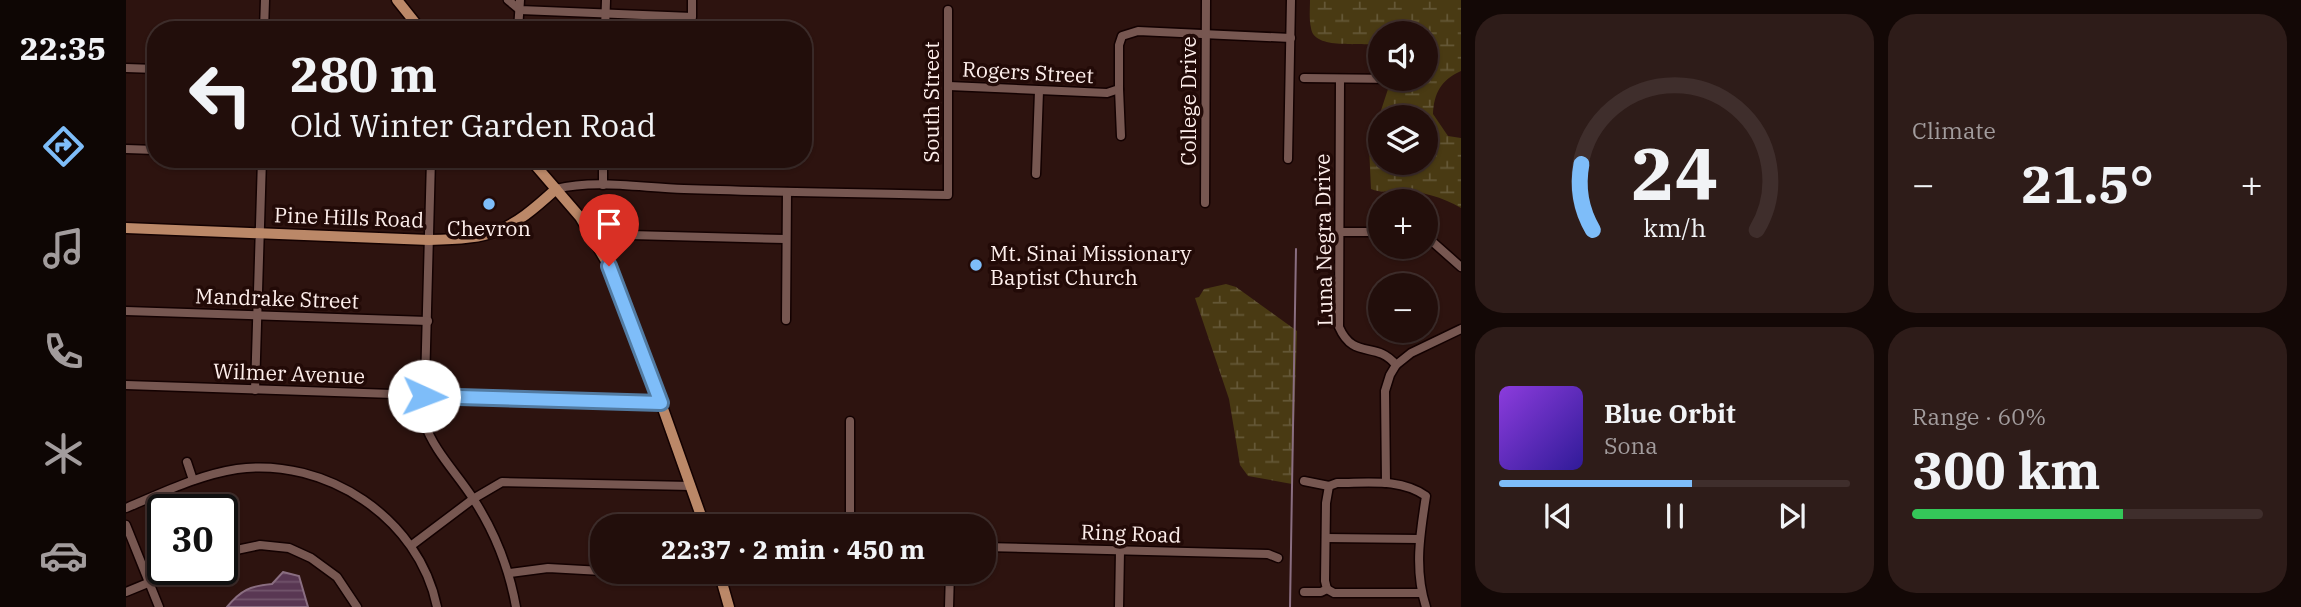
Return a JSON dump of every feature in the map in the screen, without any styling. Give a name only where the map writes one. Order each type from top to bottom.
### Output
[{"type":"main road","points":[[397,0],[414,21]]},
{"type":"main road","points":[[538,168],[569,202],[592,233],[614,277],[701,514]]},
{"type":"main road","name":"Pine Hills Road","points":[[126,228],[429,240],[471,239],[511,226],[556,189]]},
{"type":"main road","points":[[722,584],[729,607]]},
{"type":"street","points":[[264,21],[265,0]]},
{"type":"street","points":[[508,0],[520,5],[605,13],[692,17],[692,0]]},
{"type":"street","points":[[605,21],[606,0]]},
{"type":"street","name":"College Drive","points":[[1205,203],[1206,0]]},
{"type":"street","points":[[1288,159],[1291,0]]},
{"type":"street","name":"South Street","points":[[787,192],[948,195],[948,10]]},
{"type":"street","points":[[1121,136],[1119,46],[1122,36],[1138,31],[1291,38]]},
{"type":"street","points":[[126,68],[147,69]]},
{"type":"street","points":[[1304,78],[1368,79]]},
{"type":"street","name":"Luna Negra Drive","points":[[1340,79],[1339,327],[1345,340],[1354,347],[1380,351],[1389,356],[1396,365]]},
{"type":"street","name":"Rogers Street","points":[[949,86],[1107,93],[1119,89]]},
{"type":"street","points":[[1036,174],[1039,91]]},
{"type":"street","points":[[126,149],[147,150]]},
{"type":"street","points":[[255,390],[262,168]]},
{"type":"street","points":[[429,168],[424,422],[441,457],[473,499],[498,541],[510,573],[516,607]]},
{"type":"street","points":[[603,168],[603,185]]},
{"type":"street","points":[[556,189],[603,185],[787,192],[786,320]]},
{"type":"street","points":[[1341,232],[1368,232]]},
{"type":"street","points":[[592,233],[785,239]]},
{"type":"street","points":[[1438,247],[1461,267]]},
{"type":"street","name":"Mandrake Street","points":[[126,311],[428,321]]},
{"type":"street","points":[[1386,483],[1385,391],[1390,376],[1396,365],[1411,353],[1461,329]]},
{"type":"street","name":"Wilmer Avenue","points":[[126,385],[661,403]]},
{"type":"street","points":[[850,421],[850,514]]},
{"type":"street","points":[[187,462],[193,480]]},
{"type":"street","points":[[126,508],[193,480],[237,469],[281,468],[315,476],[344,487],[367,501],[412,545],[424,569],[437,607]]},
{"type":"street","points":[[1304,481],[1329,486],[1338,482],[1386,483],[1409,486],[1426,496],[1418,565],[1426,607]]},
{"type":"street","points":[[412,545],[473,499],[502,482],[691,486]]},
{"type":"street","points":[[1329,486],[1326,503],[1327,589],[1334,593],[1422,593]]},
{"type":"street","points":[[126,526],[147,578]]},
{"type":"street","points":[[1326,537],[1419,539]]},
{"type":"street","points":[[238,550],[260,545],[289,548],[311,558],[337,577],[356,607]]},
{"type":"street","name":"Ring Road","points":[[996,547],[1268,554],[1278,558]]},
{"type":"street","points":[[1119,607],[1120,551]]},
{"type":"street","points":[[510,573],[548,568],[590,570]]},
{"type":"street","points":[[126,592],[147,584]]},
{"type":"street","points":[[949,607],[950,584]]},
{"type":"street","points":[[150,585],[159,607]]},
{"type":"street","points":[[1304,592],[1321,592],[1327,589]]},
{"type":"green space","points":[[1310,0],[1461,0],[1461,71],[1440,88],[1434,105],[1383,105],[1387,91],[1438,91],[1438,21],[1368,21],[1368,45],[1320,40],[1314,35],[1310,25]]},
{"type":"green space","points":[[1438,121],[1448,136],[1461,138],[1461,208],[1438,198],[1438,189],[1371,189],[1370,175],[1438,175]]},
{"type":"green space","points":[[1226,284],[1236,287],[1297,331],[1292,484],[1248,476],[1240,465],[1229,399],[1195,298],[1199,297],[1204,289]]},
{"type":"shaded area","points":[[283,572],[299,576],[308,607],[227,607],[246,590],[272,584]]},
{"type":"waterway","points":[[1290,607],[1296,249]]},
{"type":"place","name":"Chevron","points":[[489,204]]},
{"type":"place","name":"Mt. Sinai Missionary Baptist Church","points":[[976,265]]},
{"type":"route","points":[[424,396],[661,403],[609,266]]}]
